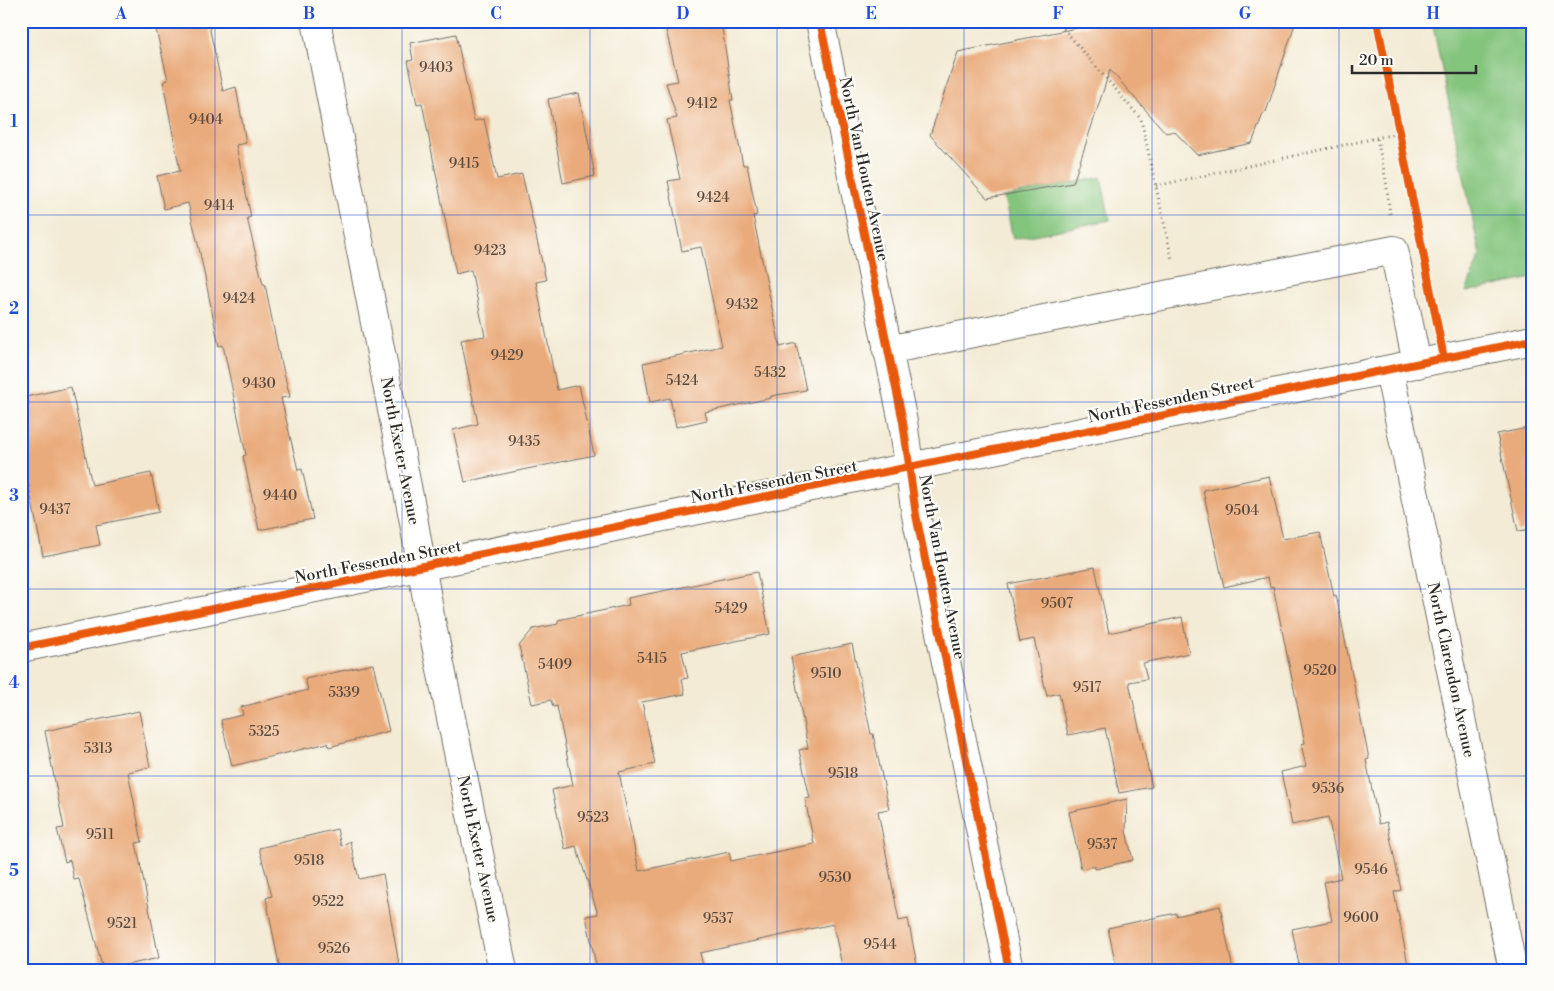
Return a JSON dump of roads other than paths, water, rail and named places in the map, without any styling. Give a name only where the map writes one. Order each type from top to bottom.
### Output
[{"type":"street","name":"North Exeter Avenue","points":[[316,21],[412,507],[430,616],[503,970]]},
{"type":"street","name":"North Van Houten Avenue","points":[[820,21],[902,422],[916,515],[1009,970]]},
{"type":"street","points":[[887,350],[1394,250],[1416,364]]},
{"type":"street","name":"North Fessenden Street","points":[[21,648],[1533,340]]},
{"type":"street","name":"North Clarendon Avenue","points":[[1388,370],[1513,970]]}]
